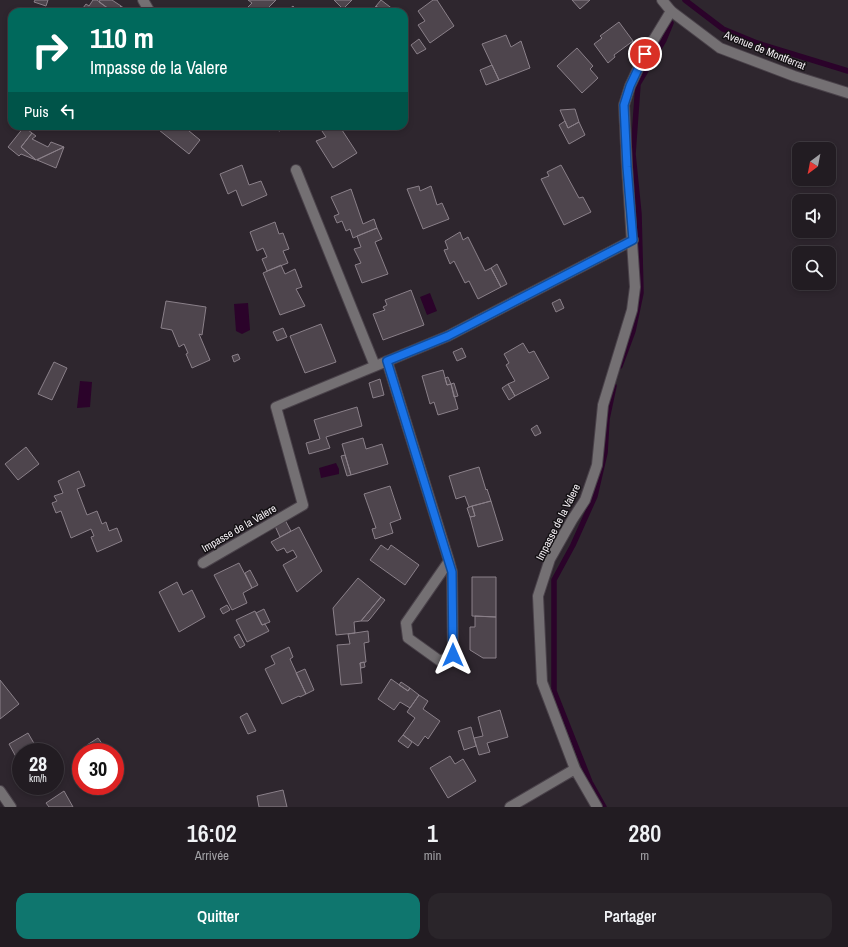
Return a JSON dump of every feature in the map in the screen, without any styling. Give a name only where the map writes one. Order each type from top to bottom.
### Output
[{"type":"street","name":"Avenue de Montferrat","points":[[662,0],[671,11],[720,48],[794,76],[848,93]]},
{"type":"street","name":"Impasse de la Valere","points":[[597,807],[575,769],[542,682],[538,596],[550,559],[585,500],[597,465],[603,405],[632,310],[636,287],[624,105],[630,86],[645,54],[671,11]]},
{"type":"street","points":[[296,170],[374,366]]},
{"type":"street","name":"Impasse de la Valere","points":[[203,563],[303,505],[276,407],[448,336],[633,240]]},
{"type":"street","points":[[387,361],[449,561],[452,572],[453,655],[440,661],[408,638],[406,623],[449,561]]},
{"type":"street","points":[[510,807],[575,769]]},
{"type":"street","points":[[0,792],[11,807]]},
{"type":"shaded area","points":[[430,293],[437,311],[427,315],[420,297]]},
{"type":"shaded area","points":[[248,303],[250,330],[242,334],[236,331],[234,304]]},
{"type":"shaded area","points":[[80,381],[92,382],[90,407],[77,408]]},
{"type":"shaded area","points":[[336,463],[339,469],[339,474],[321,478],[319,468]]},
{"type":"building","points":[[35,0],[48,0],[46,6],[34,2]]},
{"type":"building","points":[[93,0],[97,0],[108,8],[83,8],[86,4],[89,6]]},
{"type":"building","points":[[100,0],[112,0],[121,6],[120,8],[107,8],[99,2]]},
{"type":"building","points":[[248,0],[276,0],[268,8],[249,8],[248,7],[252,3]]},
{"type":"building","points":[[334,0],[352,0],[344,8],[342,8]]},
{"type":"building","points":[[381,0],[391,8],[378,8],[376,6]]},
{"type":"building","points":[[433,0],[437,0],[454,26],[430,43],[418,25],[425,21],[418,11]]},
{"type":"building","points":[[572,0],[590,0],[580,9]]},
{"type":"building","points":[[619,22],[633,41],[614,55],[615,57],[608,63],[594,44],[602,38],[600,36]]},
{"type":"building","points":[[506,35],[511,47],[521,41],[530,68],[499,80],[482,44]]},
{"type":"building","points":[[419,39],[426,49],[417,54],[411,45]]},
{"type":"building","points":[[577,48],[593,66],[590,69],[598,78],[582,93],[557,66]]},
{"type":"building","points":[[492,65],[499,80],[486,85],[480,70]]},
{"type":"building","points":[[575,109],[579,122],[568,128],[560,110]]},
{"type":"building","points":[[565,121],[568,128],[579,122],[585,135],[569,144],[559,125]]},
{"type":"building","points":[[22,130],[28,130],[32,133],[21,147],[36,160],[21,154],[19,156],[8,147]]},
{"type":"building","points":[[159,130],[188,130],[200,140],[189,154]]},
{"type":"building","points":[[321,130],[342,130],[357,153],[333,168],[316,141],[326,137]]},
{"type":"building","points":[[32,133],[36,136],[32,139],[48,147],[51,142],[64,147],[36,160],[21,147]]},
{"type":"building","points":[[64,147],[56,168],[37,160]]},
{"type":"building","points":[[242,165],[249,185],[261,181],[267,195],[242,206],[236,190],[228,194],[220,174]]},
{"type":"building","points":[[561,165],[579,198],[583,197],[591,212],[564,225],[541,179],[549,176],[547,172]]},
{"type":"building","points":[[419,186],[420,191],[431,186],[437,205],[442,203],[449,219],[423,229],[407,189]]},
{"type":"building","points":[[351,189],[363,224],[374,219],[377,228],[353,238],[350,229],[346,231],[342,221],[337,223],[334,216],[339,214],[331,197]]},
{"type":"building","points":[[275,222],[279,234],[283,233],[289,249],[283,251],[288,263],[267,271],[262,259],[267,257],[263,248],[257,251],[250,232]]},
{"type":"building","points":[[377,228],[382,239],[375,242],[388,274],[362,283],[355,265],[361,263],[354,249],[361,247],[357,236]]},
{"type":"building","points":[[460,232],[463,240],[468,237],[485,271],[491,268],[501,287],[478,299],[469,281],[465,283],[454,261],[450,264],[444,250],[448,249],[445,241]]},
{"type":"building","points":[[497,264],[507,284],[501,287],[491,268]]},
{"type":"building","points":[[281,265],[285,274],[295,269],[302,287],[296,289],[305,306],[280,315],[263,273]]},
{"type":"building","points":[[411,290],[424,325],[383,340],[373,314],[385,310],[383,307],[387,305],[385,300]]},
{"type":"building","points":[[560,299],[564,308],[556,312],[552,303]]},
{"type":"building","points":[[166,301],[206,307],[202,335],[199,334],[210,360],[192,368],[186,354],[188,353],[184,344],[179,347],[172,330],[161,328]]},
{"type":"building","points":[[321,324],[336,362],[305,373],[290,336]]},
{"type":"building","points":[[283,328],[287,337],[277,341],[273,332]]},
{"type":"building","points":[[523,343],[529,353],[534,351],[549,378],[515,396],[508,384],[515,381],[506,365],[509,363],[504,354]]},
{"type":"building","points":[[462,348],[466,357],[457,361],[453,352]]},
{"type":"building","points":[[238,354],[240,359],[234,362],[232,356]]},
{"type":"building","points":[[54,362],[67,368],[52,400],[38,394]]},
{"type":"building","points":[[443,370],[447,385],[451,384],[458,409],[438,415],[434,402],[430,404],[422,376]]},
{"type":"building","points":[[448,377],[451,384],[447,385],[445,378]]},
{"type":"building","points":[[380,379],[384,395],[373,398],[369,383]]},
{"type":"building","points":[[454,383],[458,396],[454,397],[451,384]]},
{"type":"building","points":[[508,384],[515,396],[509,400],[502,388]]},
{"type":"building","points":[[357,407],[362,426],[326,437],[330,448],[309,454],[306,443],[320,439],[314,420]]},
{"type":"building","points":[[537,425],[541,433],[535,436],[531,429]]},
{"type":"building","points":[[363,438],[366,449],[382,444],[388,464],[351,475],[342,444]]},
{"type":"building","points":[[26,447],[39,464],[18,480],[5,464]]},
{"type":"building","points":[[345,455],[351,475],[347,476],[341,456]]},
{"type":"building","points":[[479,467],[491,501],[469,507],[465,496],[456,499],[449,476]]},
{"type":"building","points":[[79,471],[85,486],[77,489],[87,515],[97,511],[102,524],[106,522],[109,531],[117,528],[122,541],[97,552],[91,537],[94,536],[91,529],[71,538],[61,511],[56,513],[52,503],[57,501],[54,496],[63,493],[58,481]]},
{"type":"building","points":[[390,486],[401,519],[390,523],[393,533],[375,539],[372,529],[376,528],[364,494]]},
{"type":"building","points":[[491,501],[503,540],[478,547],[470,517],[475,516],[472,506]]},
{"type":"building","points":[[472,506],[475,516],[470,517],[467,508]]},
{"type":"building","points":[[285,520],[291,531],[280,537],[275,526]]},
{"type":"building","points":[[299,527],[322,571],[297,592],[283,565],[297,557],[293,550],[287,553],[284,548],[277,551],[271,542]]},
{"type":"building","points":[[381,545],[388,550],[391,545],[419,565],[405,585],[370,560]]},
{"type":"building","points":[[239,563],[252,588],[243,593],[247,603],[232,610],[214,575]]},
{"type":"building","points":[[250,570],[258,585],[252,588],[245,573]]},
{"type":"building","points":[[472,577],[496,577],[496,617],[472,616]]},
{"type":"building","points":[[358,578],[381,597],[361,621],[354,622],[355,633],[336,635],[333,608]]},
{"type":"building","points":[[177,582],[183,595],[192,590],[205,617],[179,632],[159,592]]},
{"type":"building","points":[[381,597],[385,600],[370,619],[368,621],[361,621]]},
{"type":"building","points":[[227,605],[230,610],[223,614],[220,609]]},
{"type":"building","points":[[264,609],[270,622],[262,625],[256,613]]},
{"type":"building","points":[[255,611],[262,625],[265,624],[269,631],[247,642],[236,620]]},
{"type":"building","points":[[475,616],[496,617],[496,658],[483,658],[470,650],[470,627],[475,627]]},
{"type":"building","points":[[368,631],[369,642],[364,643],[366,662],[360,663],[362,683],[341,685],[337,645],[350,644],[348,634]]},
{"type":"building","points":[[239,634],[245,645],[240,648],[234,637]]},
{"type":"building","points":[[289,647],[293,657],[290,659],[306,694],[282,704],[265,669],[275,664],[271,656]]},
{"type":"building","points":[[364,662],[365,667],[361,668],[360,663]]},
{"type":"building","points":[[305,669],[314,690],[306,694],[296,673]]},
{"type":"building","points":[[391,679],[408,691],[410,688],[419,695],[410,708],[400,702],[394,710],[378,699]]},
{"type":"building","points":[[0,680],[19,704],[0,719]]},
{"type":"building","points":[[401,682],[410,688],[408,691],[399,685]]},
{"type":"building","points":[[419,695],[428,701],[423,709],[440,721],[428,739],[425,736],[418,746],[403,735],[415,718],[407,712]]},
{"type":"building","points":[[500,710],[508,737],[487,743],[490,752],[479,755],[474,738],[483,736],[478,717]]},
{"type":"building","points":[[247,713],[256,731],[248,734],[240,717]]},
{"type":"building","points":[[471,727],[476,746],[464,750],[458,731]]},
{"type":"building","points":[[28,733],[34,743],[12,743],[12,750],[9,744]]},
{"type":"building","points":[[403,735],[412,742],[408,748],[398,741]]},
{"type":"building","points":[[98,738],[102,743],[90,743]]},
{"type":"building","points":[[450,756],[455,764],[463,759],[476,781],[448,798],[430,768]]},
{"type":"building","points":[[283,790],[287,807],[259,807],[257,796]]},
{"type":"building","points":[[64,791],[73,807],[49,807],[46,803],[58,795],[64,795]]},
{"type":"waterway","points":[[685,0],[723,29],[757,43],[848,71]]},
{"type":"waterway","points":[[620,366],[633,331],[641,293],[639,214],[633,154],[638,84],[664,40],[671,23]]},
{"type":"waterway","points":[[604,807],[590,782],[554,691],[554,580],[573,545],[595,496],[605,453],[607,419],[614,386]]},
{"type":"route","points":[[453,655],[452,572],[387,361],[448,336],[633,240],[624,105],[630,86],[645,54]]}]
